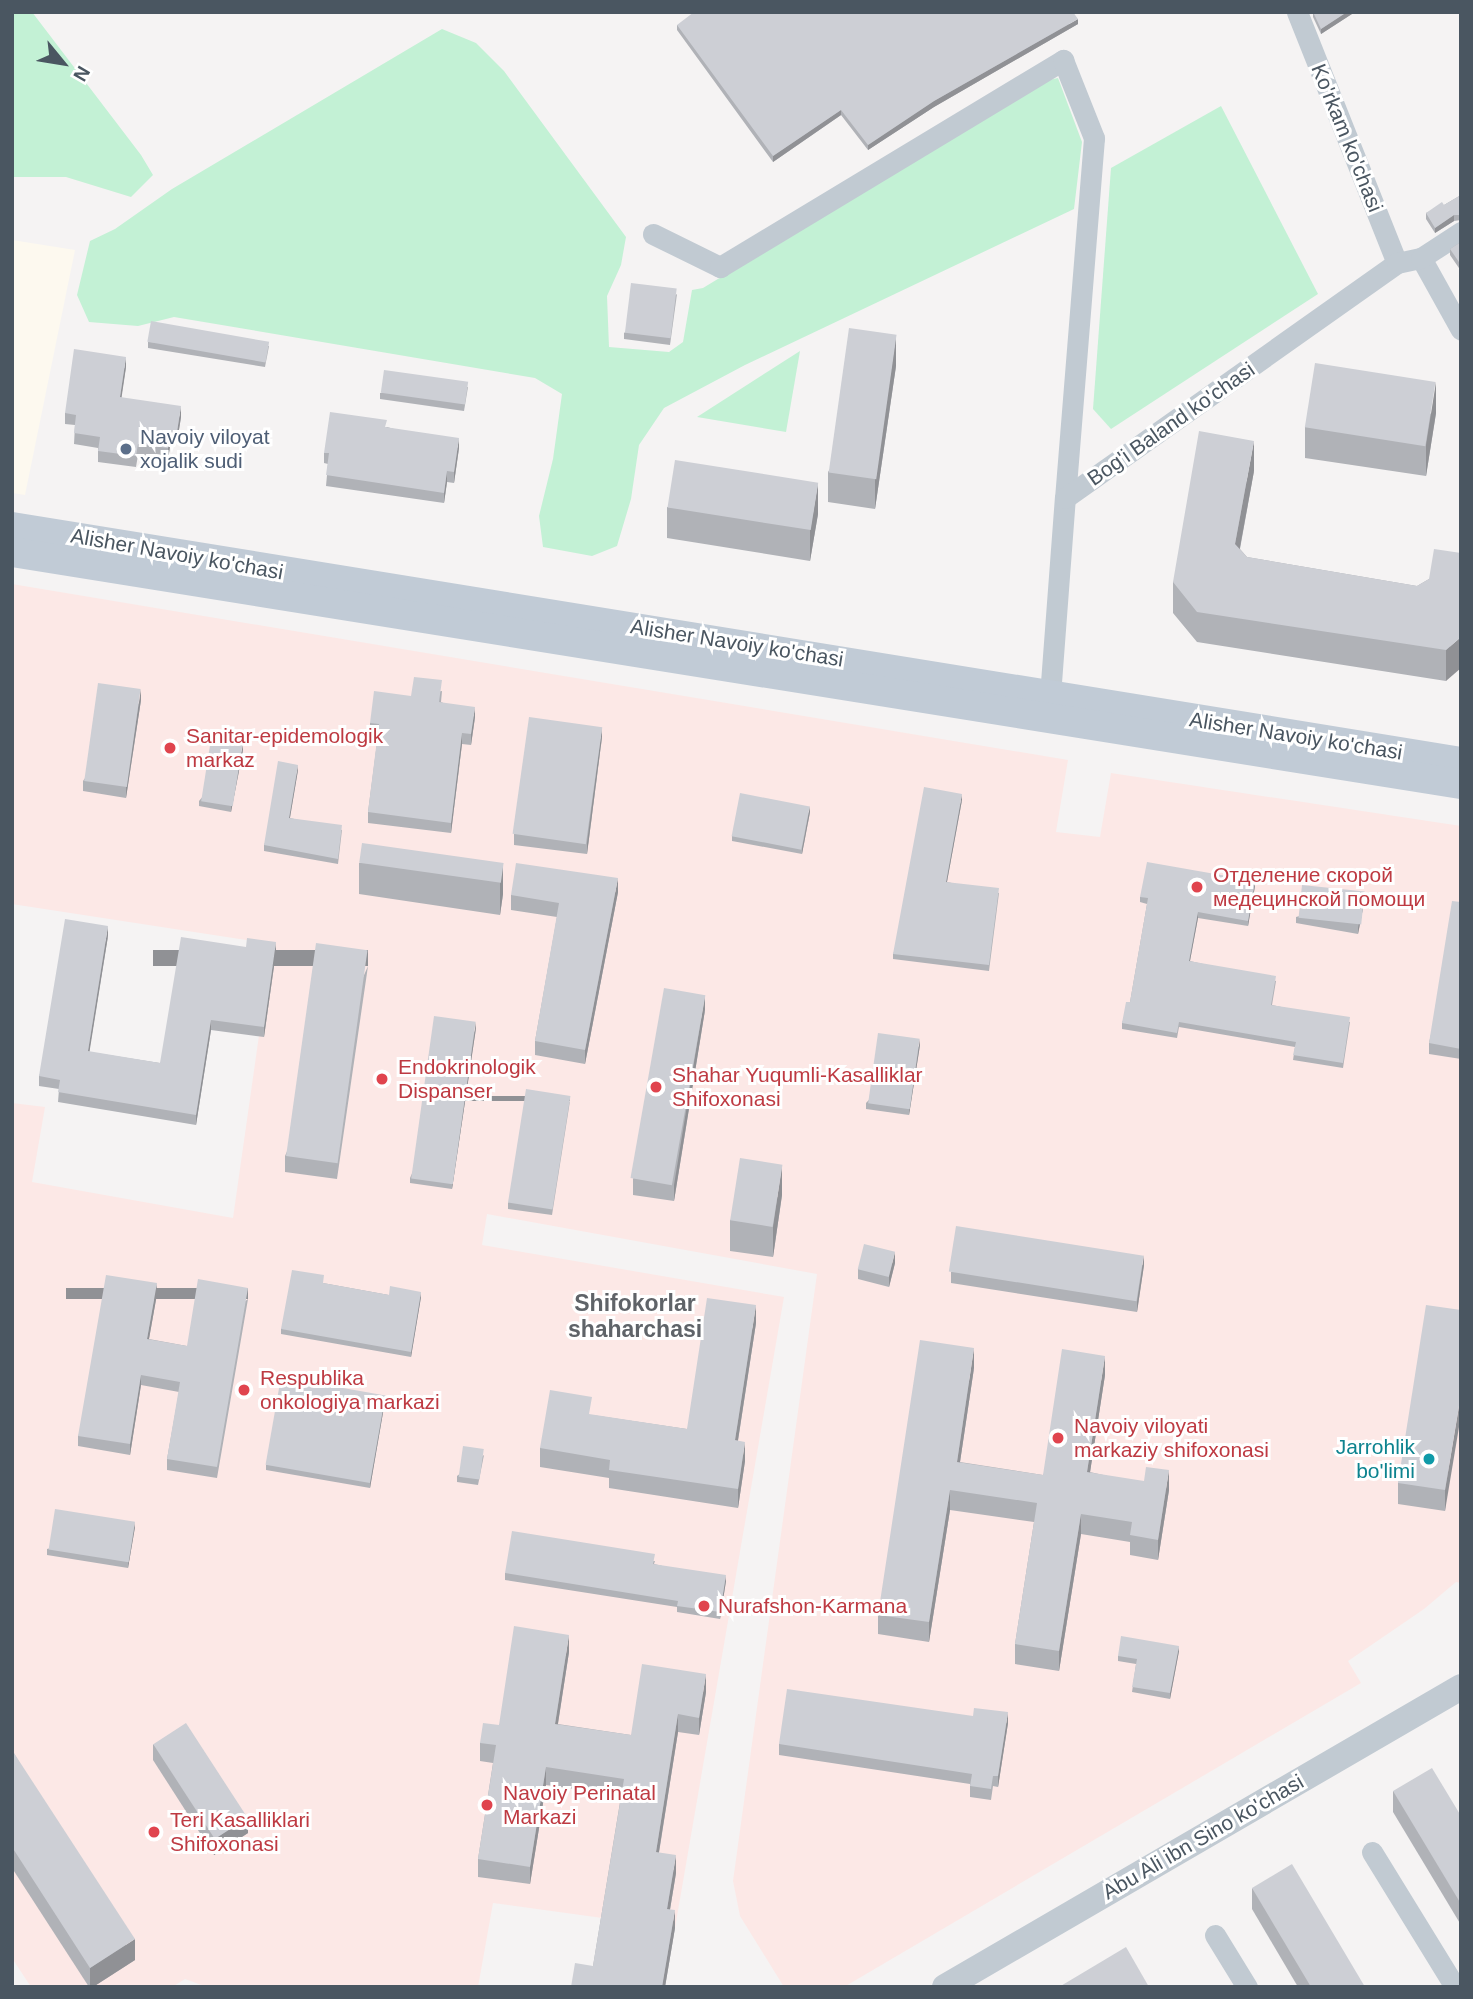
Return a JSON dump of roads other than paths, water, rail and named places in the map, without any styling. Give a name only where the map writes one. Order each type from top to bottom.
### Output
[{"type":"main road","name":"Alisher Navoiy ko'chasi","points":[[12,527],[1049,707],[1461,784]]},
{"type":"main road","name":"Alisher Navoiy ko'chasi","points":[[12,552],[1049,707],[1461,762]]},
{"type":"street","name":"Ko'rkam ko'chasi","points":[[1297,12],[1397,263]]},
{"type":"street","points":[[653,234],[720,267],[1063,60],[1094,138],[1065,498]]},
{"type":"street","name":"Bog'i Baland ko'chasi","points":[[1049,707],[1065,498],[1397,263],[1421,258],[1461,232]]},
{"type":"street","points":[[1421,258],[1461,330]]},
{"type":"street","name":"Abu Ali ibn Sino ko'chasi","points":[[945,1987],[1459,1696]]},
{"type":"street","name":"Abu Ali ibn Sino ko'chasi","points":[[980,1987],[1459,1696]]},
{"type":"street","points":[[1372,1852],[1455,1987]]},
{"type":"street","points":[[1215,1936],[1247,1987]]},
{"type":"place","name":"Navoiy viloyat xojalik sudi","points":[[126,449]]},
{"type":"place","name":"Sanitar-epidemologik markaz","points":[[170,748]]},
{"type":"place","name":"Отделение скорой медецинской помощи","points":[[1197,887]]},
{"type":"place","name":"Endokrinologik Dispanser","points":[[382,1079]]},
{"type":"place","name":"Shahar Yuqumli-Kasalliklar Shifoxonasi","points":[[656,1087]]},
{"type":"place","name":"Respublika onkologiya markazi","points":[[244,1390]]},
{"type":"place","name":"Navoiy viloyati markaziy shifoxonasi","points":[[1058,1438]]},
{"type":"place","name":"Jarrohlik bo'limi","points":[[1429,1459]]},
{"type":"place","name":"Nurafshon-Karmana","points":[[704,1606]]},
{"type":"place","name":"Navoiy Perinatal Markazi","points":[[487,1805]]},
{"type":"place","name":"Teri Kasalliklari Shifoxonasi","points":[[154,1832]]},
{"type":"district","name":"Shifokorlar shaharchasi","points":[[635,1316]]}]
